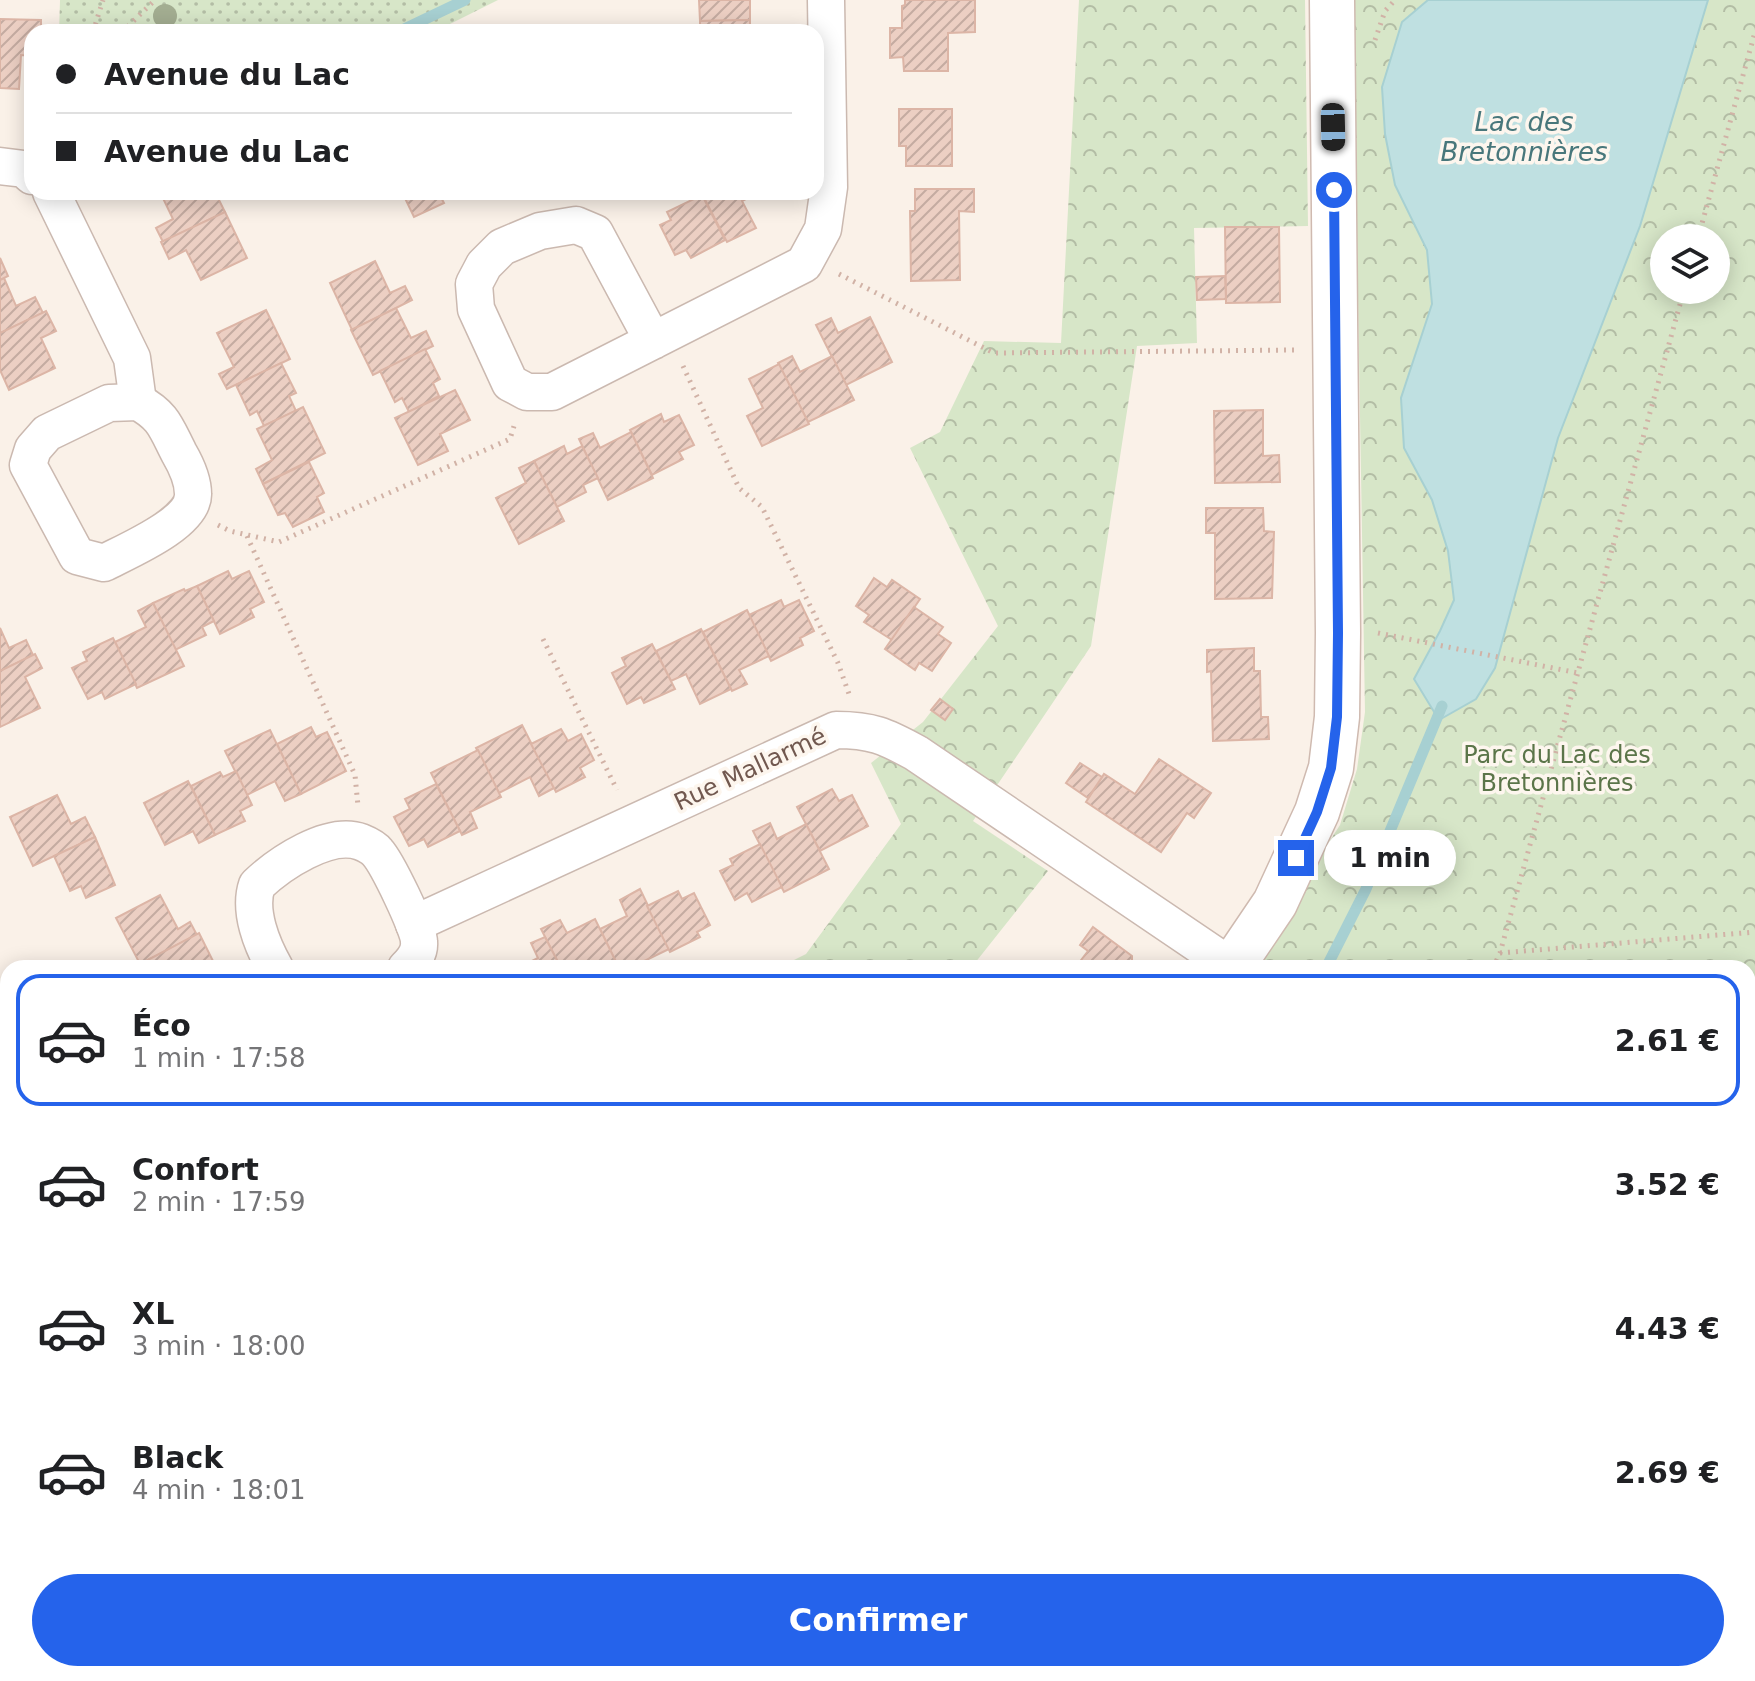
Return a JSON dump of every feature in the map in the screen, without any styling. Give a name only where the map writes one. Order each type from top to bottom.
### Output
[{"type":"street","points":[[661,337],[595,233],[576,225],[540,231],[502,247],[484,265],[474,284],[476,309],[510,383],[527,392],[552,392],[661,337],[804,264],[823,229],[829,187],[826,0]]},
{"type":"street","points":[[1237,960],[1275,903],[1317,812],[1331,768],[1337,717],[1332,0]]},
{"type":"street","points":[[0,166],[24,169]]},
{"type":"street","points":[[55,200],[132,358],[138,402]]},
{"type":"street","points":[[138,402],[158,413],[187,468],[194,495],[190,510],[163,531],[104,563],[77,556],[28,465],[33,449],[47,433],[109,403],[138,402]]},
{"type":"street","name":"Rue Mallarmé","points":[[414,924],[836,730],[855,730],[874,732],[916,753],[1222,960]]},
{"type":"street","points":[[270,960],[254,911],[257,885],[321,843],[343,840],[360,841],[377,851],[420,942],[413,960]]},
{"type":"path","points":[[96,24],[103,0]]},
{"type":"path","points":[[130,24],[155,0]]},
{"type":"path","points":[[1702,224],[1755,32]]},
{"type":"path","points":[[804,264],[841,274],[994,353],[1335,349]]},
{"type":"path","points":[[1497,960],[1680,304]]},
{"type":"path","points":[[661,337],[739,488],[762,507],[838,663],[850,697],[855,730]]},
{"type":"path","points":[[190,510],[230,531],[279,542],[510,439],[527,392]]},
{"type":"path","points":[[247,535],[355,775],[360,841]]},
{"type":"path","points":[[543,639],[623,802]]},
{"type":"path","points":[[1423,643],[1578,673]]},
{"type":"path","points":[[1500,953],[1755,932]]},
{"type":"green space","points":[[60,0],[498,0],[450,24],[59,24]]},
{"type":"green space","points":[[1079,0],[1305,0],[1308,226],[1194,228],[1197,343],[1137,346],[1091,646],[973,821],[1048,871],[977,960],[794,960],[806,954],[901,824],[871,763],[923,722],[998,626],[910,448],[940,432],[984,341],[1061,343]]},
{"type":"green space","name":"Parc du Lac des Bretonnières","points":[[1353,0],[1755,0],[1755,960],[1253,960],[1340,825],[1357,769],[1365,712]]},
{"type":"water","name":"Lac des Bretonnières","points":[[1428,0],[1708,0],[1640,226],[1558,438],[1495,668],[1476,699],[1439,720],[1414,679],[1454,600],[1448,551],[1432,500],[1404,448],[1401,398],[1432,304],[1427,250],[1395,185],[1385,134],[1382,87],[1402,22]]},
{"type":"building","points":[[699,0],[750,0],[750,20],[700,21]]},
{"type":"building","points":[[905,0],[975,0],[975,32],[948,33],[948,71],[904,71],[903,57],[890,58],[890,28],[902,28]]},
{"type":"building","points":[[0,19],[41,20],[41,24],[24,24],[19,89],[0,88]]},
{"type":"building","points":[[750,20],[750,24],[700,24],[700,21]]},
{"type":"building","points":[[899,109],[952,109],[952,166],[906,166],[906,146],[899,146]]},
{"type":"building","points":[[915,189],[974,189],[974,212],[959,211],[960,280],[911,281],[910,211],[915,211]]},
{"type":"building","points":[[164,200],[219,200],[225,212],[163,242],[156,228],[173,219]]},
{"type":"building","points":[[406,200],[442,200],[444,203],[414,217]]},
{"type":"building","points":[[692,200],[705,200],[725,240],[691,258],[686,250],[675,255],[660,225],[671,220],[667,212]]},
{"type":"building","points":[[705,200],[744,200],[756,228],[727,242]]},
{"type":"building","points":[[225,212],[247,258],[201,280],[186,250],[169,259],[161,242]]},
{"type":"building","points":[[1225,227],[1279,227],[1280,302],[1226,303]]},
{"type":"building","points":[[0,258],[8,276],[0,280]]},
{"type":"building","points":[[375,261],[390,293],[405,286],[412,300],[352,330],[330,283]]},
{"type":"building","points":[[1225,276],[1226,299],[1197,300],[1196,277]]},
{"type":"building","points":[[4,278],[16,306],[35,297],[43,313],[0,333],[0,280]]},
{"type":"building","points":[[396,308],[411,338],[426,331],[433,346],[373,375],[351,330]]},
{"type":"building","points":[[266,310],[290,359],[227,389],[219,374],[234,367],[217,333]]},
{"type":"building","points":[[46,311],[56,331],[41,338],[55,368],[9,390],[0,370],[0,333]]},
{"type":"building","points":[[870,317],[892,362],[846,385],[816,325],[831,318],[838,333]]},
{"type":"building","points":[[425,349],[440,379],[433,383],[439,396],[409,412],[402,398],[395,402],[380,371]]},
{"type":"building","points":[[792,356],[800,372],[832,356],[854,400],[808,422],[778,363]]},
{"type":"building","points":[[281,363],[296,393],[289,396],[296,411],[264,426],[257,411],[250,415],[236,385]]},
{"type":"building","points":[[779,364],[809,424],[762,446],[747,416],[763,408],[749,379]]},
{"type":"building","points":[[455,390],[470,420],[440,434],[448,451],[418,465],[395,418]]},
{"type":"building","points":[[303,407],[325,453],[263,484],[256,469],[272,460],[257,429]]},
{"type":"building","points":[[1263,410],[1263,456],[1279,455],[1280,482],[1215,483],[1214,411]]},
{"type":"building","points":[[661,414],[664,422],[679,415],[694,445],[679,452],[683,459],[652,475],[630,430]]},
{"type":"building","points":[[631,432],[653,478],[608,500],[579,439],[593,433],[600,448]]},
{"type":"building","points":[[564,446],[567,454],[582,446],[598,478],[583,485],[586,492],[557,507],[534,461]]},
{"type":"building","points":[[534,461],[564,521],[519,544],[496,498],[526,483],[519,468]]},
{"type":"building","points":[[309,462],[324,493],[317,497],[324,512],[293,527],[285,513],[278,515],[263,484]]},
{"type":"building","points":[[1206,508],[1263,508],[1264,531],[1274,532],[1272,598],[1215,599],[1215,533],[1206,533]]},
{"type":"building","points":[[228,571],[232,579],[249,571],[264,602],[250,609],[254,617],[220,634],[197,586]]},
{"type":"building","points":[[874,578],[887,587],[892,580],[920,599],[892,640],[864,622],[869,615],[856,606]]},
{"type":"building","points":[[197,586],[214,621],[202,627],[206,635],[175,650],[153,603]]},
{"type":"building","points":[[781,600],[784,607],[799,600],[814,631],[800,638],[803,645],[771,661],[749,615]]},
{"type":"building","points":[[153,603],[184,666],[137,688],[115,642],[146,627],[138,611]]},
{"type":"building","points":[[914,607],[943,627],[938,634],[951,643],[932,671],[919,663],[915,670],[885,649]]},
{"type":"building","points":[[747,610],[769,656],[739,670],[747,684],[732,691],[703,632]]},
{"type":"building","points":[[0,628],[9,648],[26,640],[33,655],[0,671]]},
{"type":"building","points":[[701,629],[731,689],[700,704],[686,674],[671,681],[656,651]]},
{"type":"building","points":[[113,638],[136,684],[105,699],[102,692],[88,699],[72,668],[87,661],[83,652]]},
{"type":"building","points":[[652,644],[675,689],[644,703],[641,697],[627,704],[612,673],[626,666],[622,658]]},
{"type":"building","points":[[1254,648],[1254,671],[1260,671],[1261,717],[1268,717],[1269,739],[1213,741],[1211,671],[1207,672],[1207,650]]},
{"type":"building","points":[[35,654],[42,668],[25,677],[40,708],[0,727],[0,671]]},
{"type":"building","points":[[940,699],[953,709],[945,720],[931,710]]},
{"type":"building","points":[[522,725],[554,788],[539,796],[530,777],[499,793],[476,748]]},
{"type":"building","points":[[311,727],[316,737],[327,732],[346,771],[301,794],[277,744]]},
{"type":"building","points":[[561,729],[568,741],[581,734],[594,760],[580,768],[585,777],[556,792],[531,744]]},
{"type":"building","points":[[270,730],[301,794],[285,801],[275,781],[247,795],[225,751]]},
{"type":"building","points":[[478,750],[501,797],[470,812],[477,828],[462,835],[431,773]]},
{"type":"building","points":[[1159,759],[1211,793],[1194,818],[1187,813],[1161,852],[1086,802],[1104,774],[1135,794]]},
{"type":"building","points":[[1080,763],[1102,777],[1088,798],[1066,783]]},
{"type":"building","points":[[236,771],[252,805],[240,811],[245,821],[215,835],[191,786],[220,772],[223,777]]},
{"type":"building","points":[[188,781],[215,835],[199,843],[193,831],[165,845],[144,803]]},
{"type":"building","points":[[436,784],[460,831],[428,847],[424,839],[409,846],[394,817],[410,809],[405,799]]},
{"type":"building","points":[[832,789],[839,801],[852,795],[868,826],[820,851],[797,807]]},
{"type":"building","points":[[57,795],[71,824],[85,817],[95,837],[33,866],[10,817]]},
{"type":"building","points":[[770,823],[777,839],[806,824],[829,869],[784,892],[753,831]]},
{"type":"building","points":[[95,837],[115,885],[86,898],[81,886],[70,891],[54,856]]},
{"type":"building","points":[[760,844],[782,887],[752,902],[747,893],[735,900],[720,871],[733,865],[730,859]]},
{"type":"building","points":[[640,889],[669,949],[646,960],[615,960],[600,929],[627,916],[620,900]]},
{"type":"building","points":[[678,891],[682,899],[694,893],[710,925],[697,932],[700,937],[670,952],[647,906]]},
{"type":"building","points":[[160,895],[178,929],[190,922],[197,935],[148,960],[138,960],[116,918]]},
{"type":"building","points":[[595,919],[615,960],[557,960],[541,929],[560,920],[567,933]]},
{"type":"building","points":[[1093,927],[1132,956],[1132,960],[1081,960],[1088,951],[1080,945]]},
{"type":"building","points":[[199,933],[212,960],[148,960]]},
{"type":"building","points":[[545,937],[557,960],[534,960],[538,958],[531,943]]},
{"type":"waterway","points":[[415,24],[465,0]]},
{"type":"waterway","points":[[1330,960],[1366,889],[1442,706]]},
{"type":"route","points":[[1296,858],[1317,812],[1331,768],[1337,717],[1334,190]]}]
